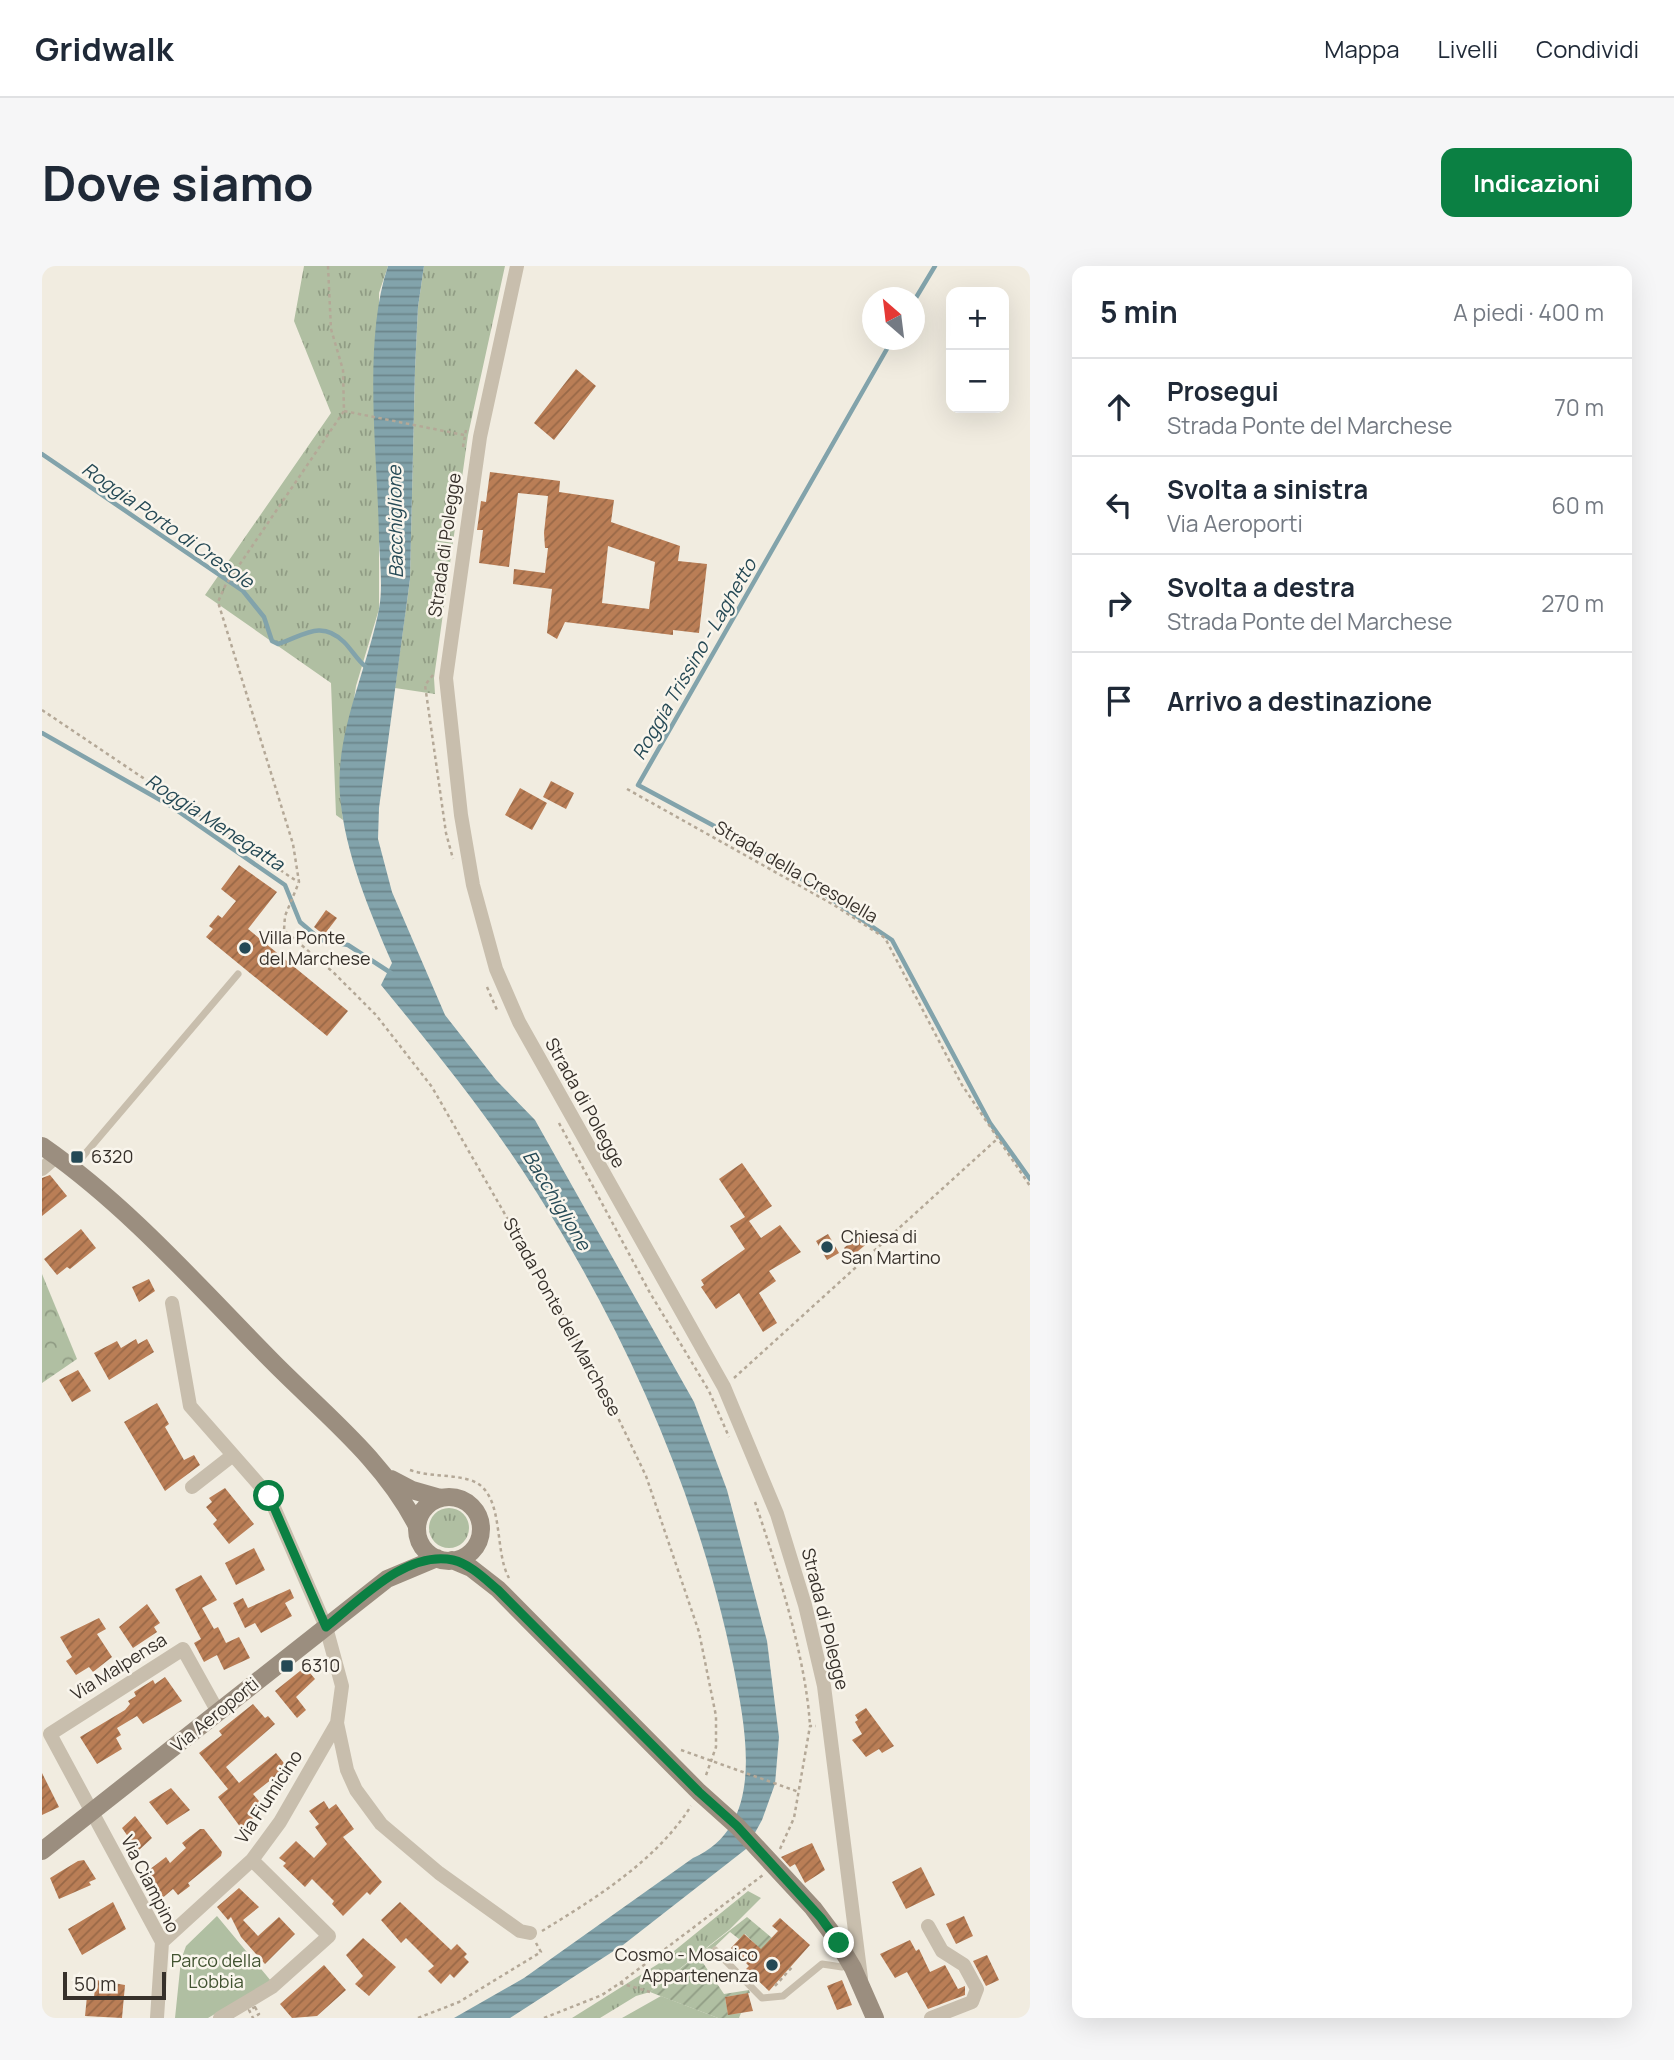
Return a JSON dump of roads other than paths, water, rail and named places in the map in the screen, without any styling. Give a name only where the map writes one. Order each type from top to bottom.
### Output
[{"type":"main road","points":[[49,1151],[73,1168],[175,1263],[388,1477],[417,1530],[424,1549],[471,1568],[498,1590],[703,1796],[737,1826],[804,1901],[834,1941],[863,1986],[872,2018]]},
{"type":"main road","points":[[388,1477],[412,1490],[440,1498],[457,1498],[472,1507],[480,1524],[478,1541],[498,1590]]},
{"type":"main road","points":[[417,1530],[424,1509],[440,1498]]},
{"type":"main road","name":"Via Aeroporti","points":[[387,1579],[417,1530]]},
{"type":"main road","points":[[445,1559],[468,1554],[478,1541]]},
{"type":"main road","name":"Via Aeroporti","points":[[42,1851],[387,1579],[445,1559]]},
{"type":"main road","points":[[834,1941],[842,1967],[872,2018]]},
{"type":"street","name":"Strada di Polegge","points":[[517,266],[480,437],[446,678],[461,815],[473,885],[496,969],[519,1023],[724,1387],[777,1514],[815,1644],[824,1686],[863,1986]]},
{"type":"street","points":[[42,1169],[49,1151]]},
{"type":"street","points":[[172,1303],[190,1406],[269,1496],[326,1627],[342,1686],[338,1723],[347,1770],[356,1790],[381,1824],[439,1873],[520,1931],[530,1933]]},
{"type":"street","points":[[192,1487],[233,1455]]},
{"type":"street","name":"Via Malpensa","points":[[92,1814],[46,1736],[183,1649],[218,1712]]},
{"type":"street","name":"Via Fiumicino","points":[[162,1942],[252,1860],[280,1822],[338,1723]]},
{"type":"street","name":"Via Ciampino","points":[[92,1814],[162,1942],[157,2018]]},
{"type":"street","points":[[220,2018],[272,1987],[329,1936],[252,1860]]},
{"type":"street","points":[[928,1926],[942,1951],[956,1957],[964,1965],[977,1989],[972,2002],[931,2018]]},
{"type":"street","points":[[834,1941],[846,1938],[854,1927]]},
{"type":"lane","points":[[73,1168],[238,974]]},
{"type":"lane","points":[[715,1950],[762,1997],[783,1996],[822,1964],[842,1967]]},
{"type":"water","name":"Bacchiglione","points":[[388,266],[424,266],[418,307],[415,369],[410,579],[379,808],[378,839],[392,892],[445,1015],[496,1080],[535,1120],[694,1402],[727,1490],[767,1641],[779,1737],[775,1784],[762,1820],[746,1849],[623,1945],[510,2018],[454,2018],[524,1978],[716,1843],[732,1824],[741,1801],[746,1748],[734,1669],[702,1544],[681,1482],[631,1363],[602,1305],[537,1193],[462,1086],[381,985],[392,963],[367,902],[347,839],[340,796],[340,772],[347,725],[374,632],[380,601],[373,365],[380,296]]},
{"type":"waterway","name":"Roggia Trissino - Laghetto","points":[[922,287],[935,266]]},
{"type":"waterway","name":"Roggia Trissino - Laghetto","points":[[886,350],[638,785],[757,849],[892,940],[990,1123],[1030,1179]]},
{"type":"waterway","name":"Roggia Porto di Cresole","points":[[42,454],[243,591],[264,617],[272,641],[278,644],[312,631],[328,631],[344,642],[366,667]]},
{"type":"waterway","name":"Roggia Menegatta","points":[[42,733],[169,805],[285,885],[300,922],[321,940],[348,945],[391,973]]},
{"type":"place","name":"Villa Ponte del Marchese","points":[[245,948]]},
{"type":"place","name":"6320","points":[[77,1157]]},
{"type":"place","name":"Chiesa di San Martino","points":[[827,1247]]},
{"type":"place","name":"6310","points":[[287,1666]]},
{"type":"place","name":"Cosmo - Mosaico Appartenenza","points":[[772,1965]]},
{"type":"park label","name":"Parco della Lobbia","points":[[216,1971]]}]
